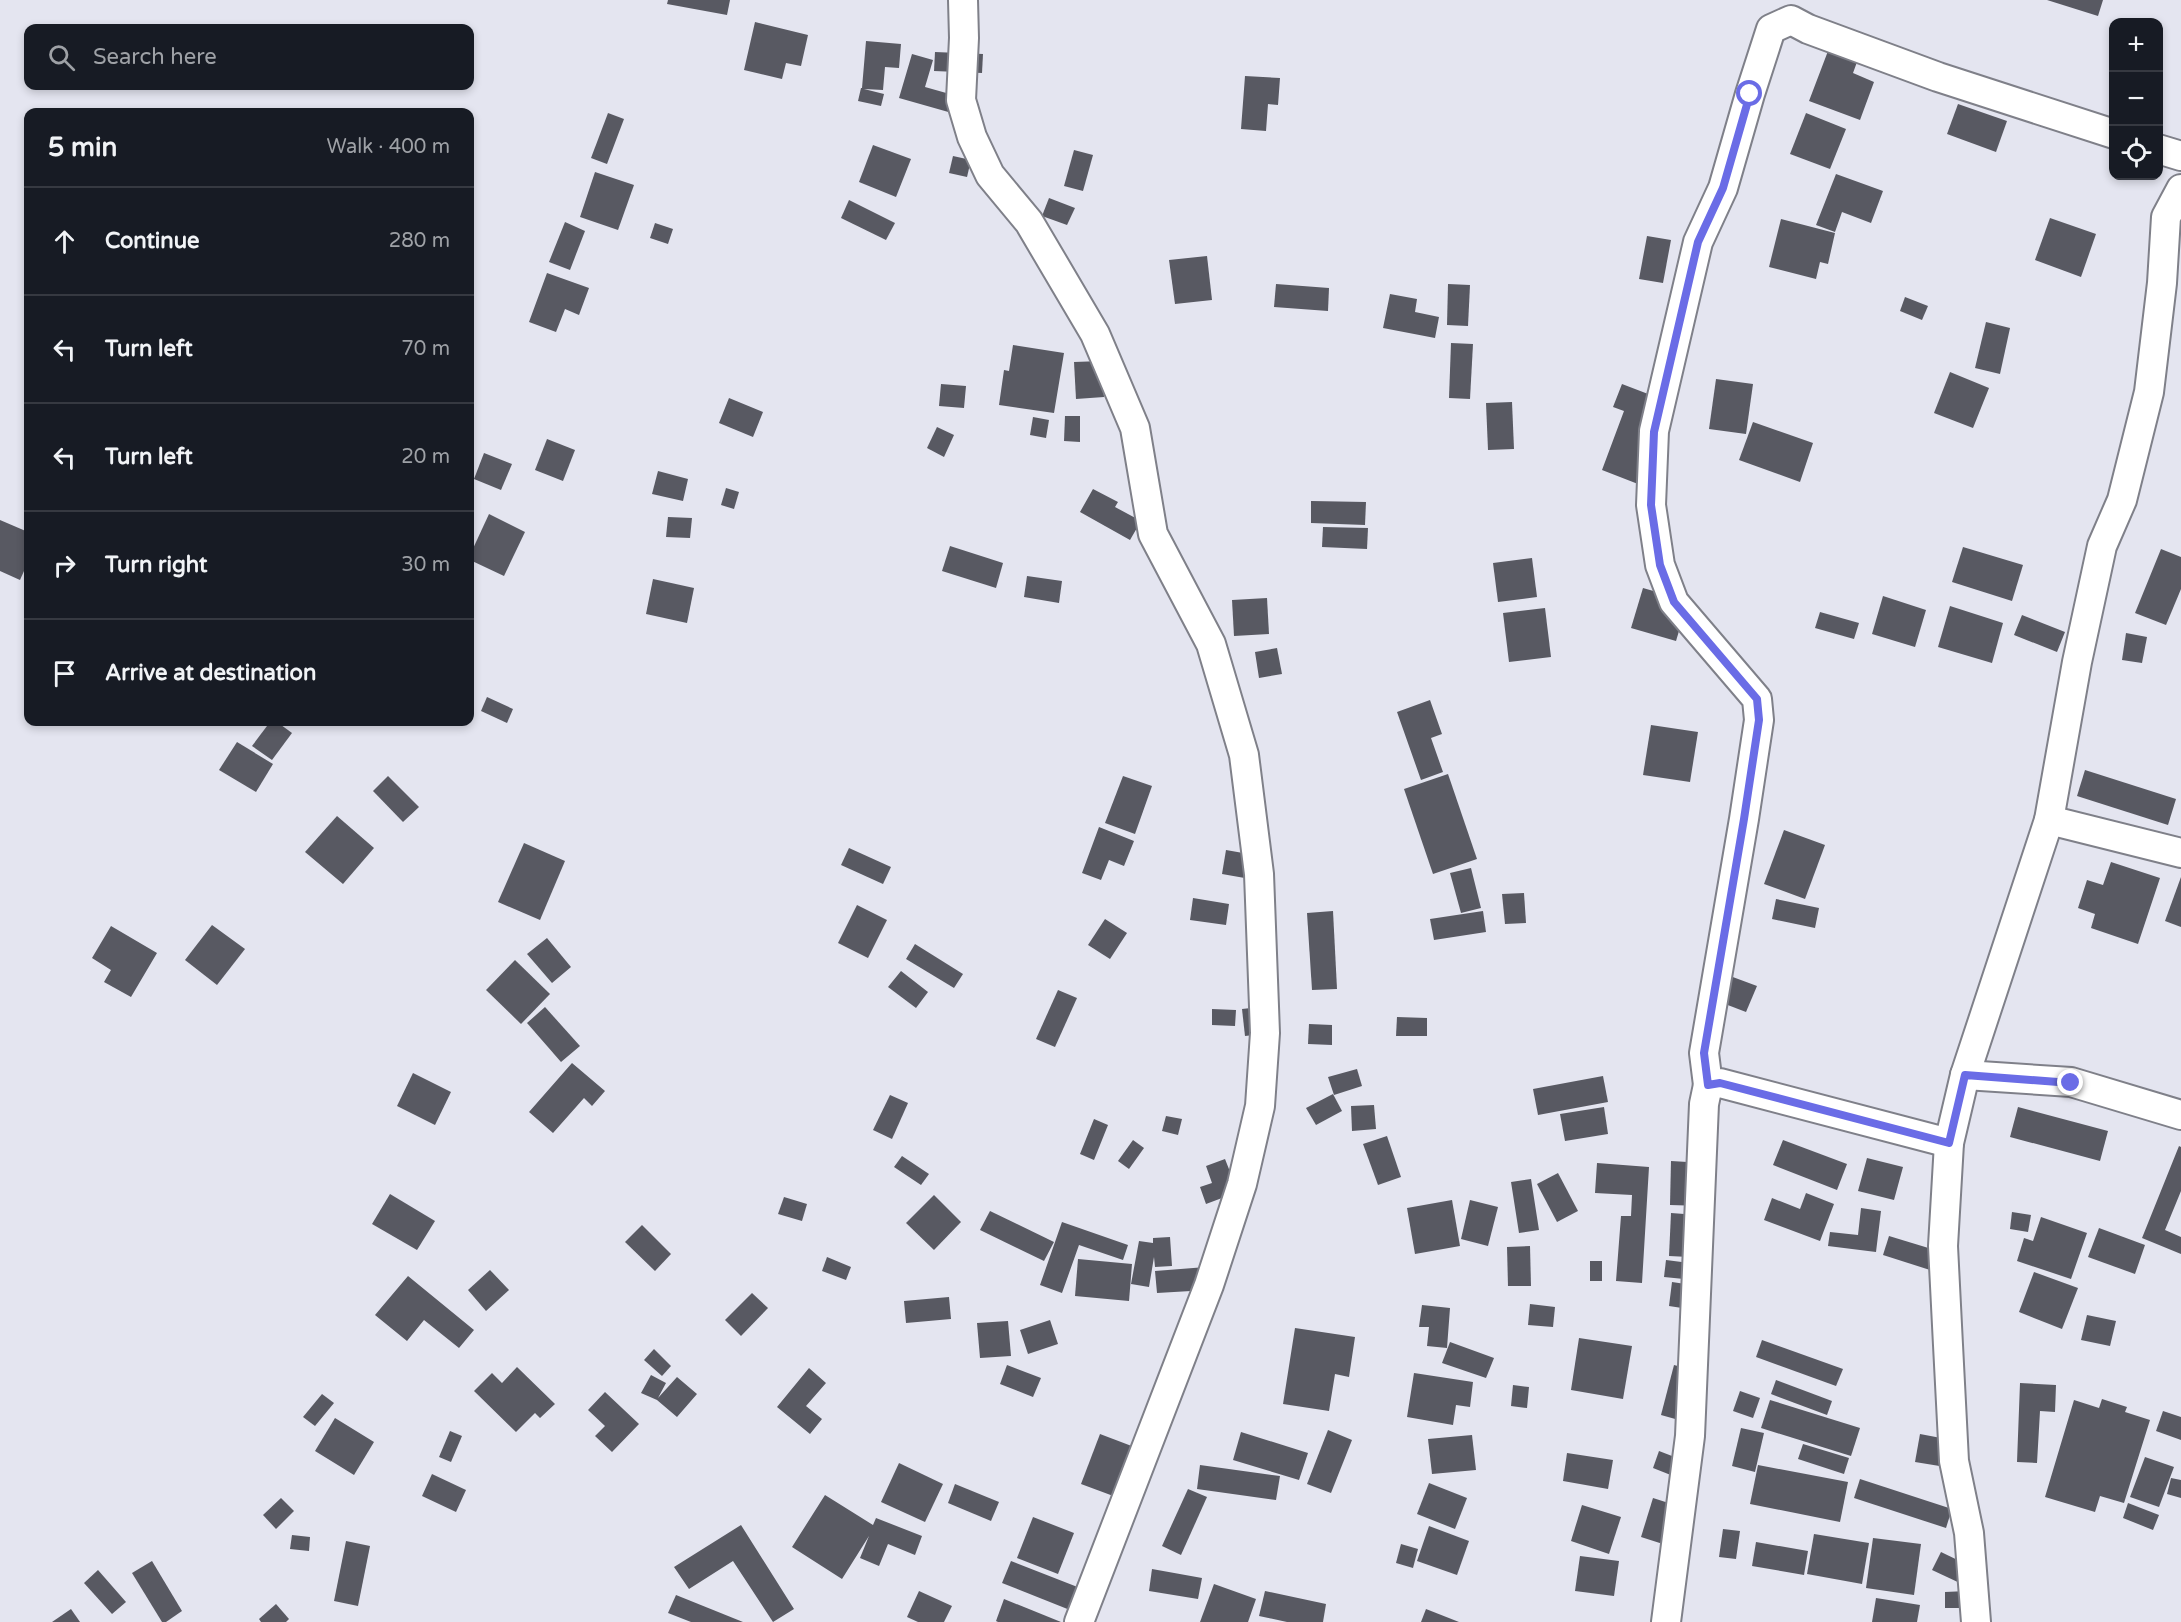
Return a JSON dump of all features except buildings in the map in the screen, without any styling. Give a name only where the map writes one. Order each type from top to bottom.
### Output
[{"type":"street","points":[[963,0],[961,100],[972,137],[990,175],[1029,222],[1095,334],[1135,428],[1153,534],[1211,644],[1244,755],[1259,874],[1265,1033],[1260,1106],[1242,1184],[1209,1285],[1079,1622]]},
{"type":"street","points":[[1666,1622],[1690,1436],[1704,1104],[1708,1085],[1704,1053],[1759,720],[1757,699],[1674,602],[1660,565],[1651,505],[1654,432],[1698,242],[1723,188],[1770,30],[1791,20],[1808,29],[1938,77],[2109,132]]},
{"type":"street","points":[[2163,150],[2181,156]]},
{"type":"street","points":[[1976,1622],[1969,1533],[1954,1461],[1948,1357],[1943,1246],[1949,1143],[1965,1075],[2049,820],[2077,662],[2102,546],[2122,500],[2149,392],[2162,283],[2166,217],[2181,189]]},
{"type":"street","points":[[2049,820],[2181,853]]},
{"type":"street","points":[[1965,1075],[2071,1083],[2181,1115]]},
{"type":"street","points":[[1708,1085],[1720,1083],[1949,1143]]},
{"type":"route","points":[[1750,94],[1723,188],[1698,242],[1654,432],[1651,505],[1660,565],[1674,602],[1757,699],[1759,720],[1704,1053],[1708,1085],[1720,1083],[1949,1143],[1965,1075],[2071,1083]]}]
